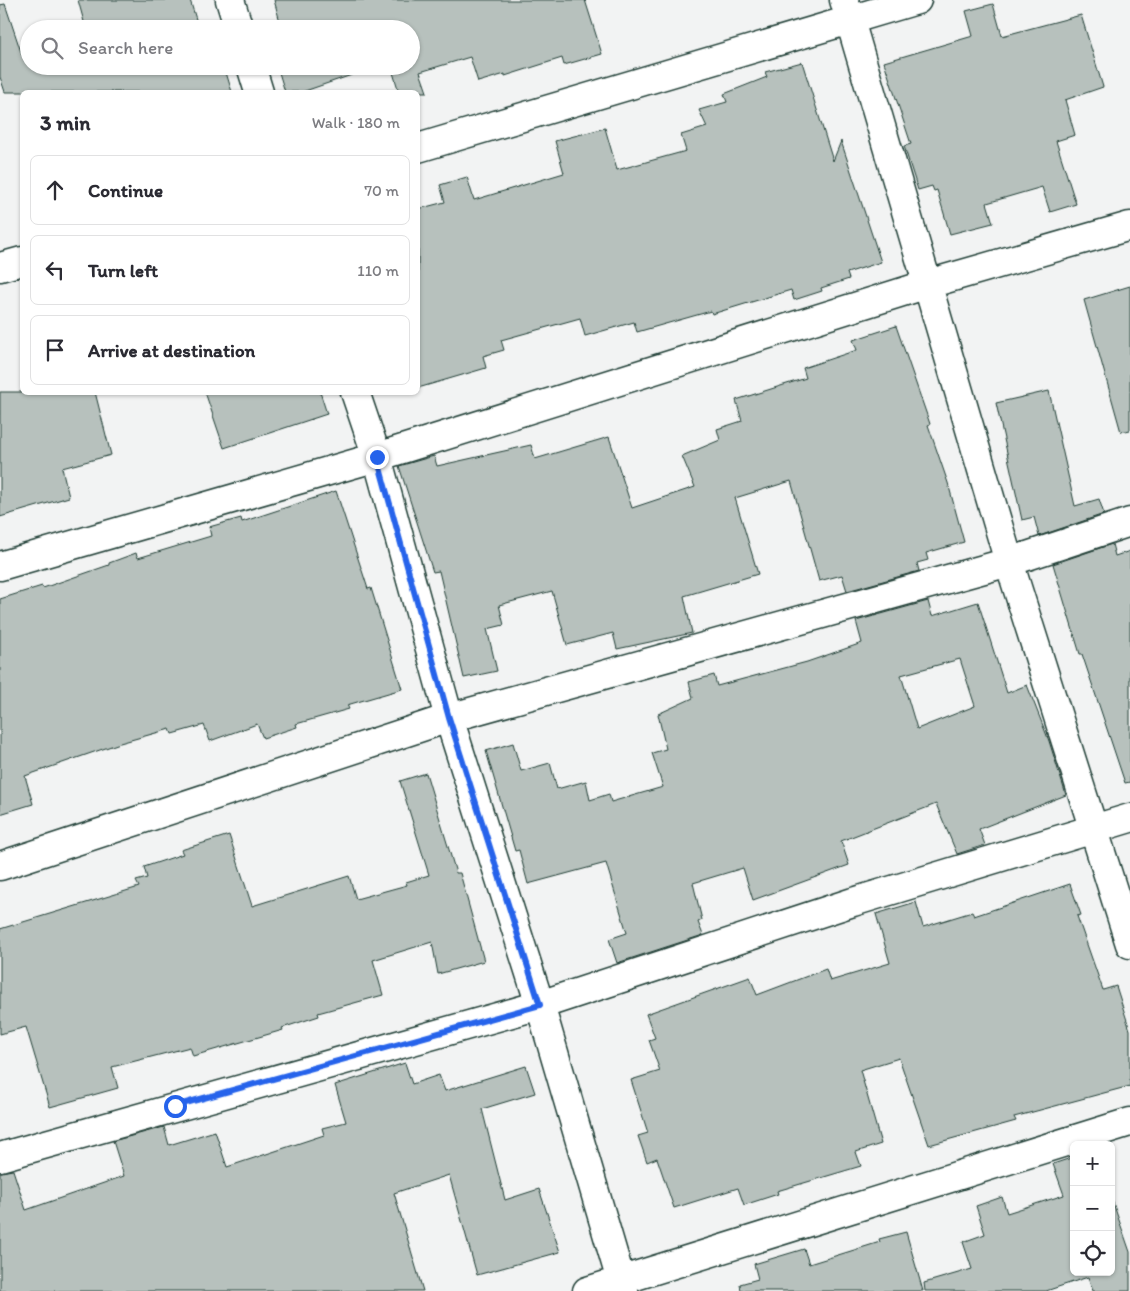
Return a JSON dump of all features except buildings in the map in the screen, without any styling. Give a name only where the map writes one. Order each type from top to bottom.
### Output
[{"type":"street","points":[[230,0],[236,20]]},
{"type":"street","points":[[420,147],[847,10],[917,0]]},
{"type":"street","points":[[847,10],[1009,562],[1130,944]]},
{"type":"street","points":[[254,75],[258,90]]},
{"type":"street","points":[[0,566],[377,457],[928,284],[1130,226]]},
{"type":"street","points":[[0,268],[20,262]]},
{"type":"street","points":[[357,395],[377,457],[449,718],[540,1005],[623,1286]]},
{"type":"street","points":[[0,866],[449,718],[1009,562],[1130,522]]},
{"type":"street","points":[[0,1157],[175,1106],[540,1005],[853,902],[1130,818]]},
{"type":"street","points":[[587,1291],[623,1286],[1130,1122]]},
{"type":"route","points":[[175,1106],[540,1005],[449,718],[377,457]]}]
